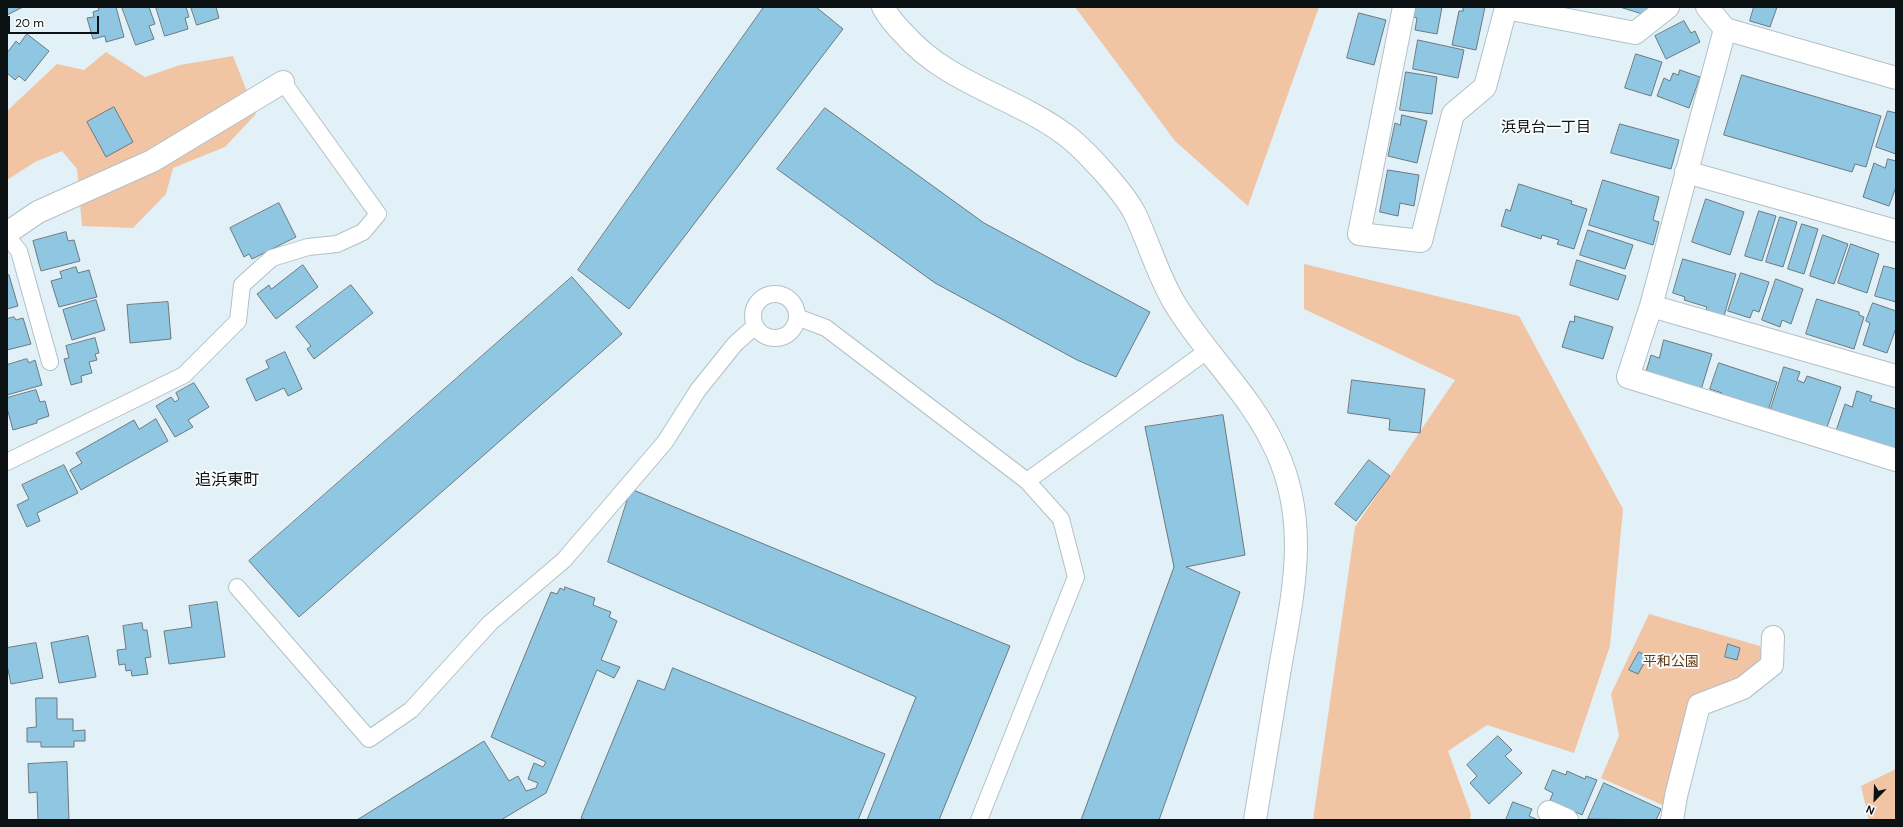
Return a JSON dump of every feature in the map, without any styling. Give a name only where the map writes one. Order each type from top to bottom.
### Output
[{"type":"street","points":[[883,7],[888,16],[918,49],[954,75],[1022,109],[1064,133],[1104,173],[1134,211],[1174,303],[1207,350],[1258,416],[1277,451],[1289,485],[1296,522],[1297,555],[1292,596],[1255,820]]},
{"type":"street","points":[[1404,7],[1359,234],[1421,241],[1453,114],[1484,87],[1506,8],[1551,12],[1635,33],[1668,7]]},
{"type":"street","points":[[1707,7],[1725,29],[1896,78]]},
{"type":"street","points":[[1725,29],[1651,306],[1628,377],[1896,460]]},
{"type":"street","points":[[7,234],[38,212],[152,161],[283,82]]},
{"type":"street","points":[[1686,172],[1896,231]]},
{"type":"street","points":[[1651,306],[1896,376]]},
{"type":"street","points":[[1672,820],[1676,796],[1699,705],[1744,688],[1772,665],[1773,637]]},
{"type":"lane","points":[[7,462],[184,374],[238,321],[242,285],[272,258],[308,246],[337,244],[363,232],[378,214],[283,82]]},
{"type":"lane","points":[[7,234],[19,251],[50,362]]},
{"type":"lane","points":[[775,294],[788,299],[796,310],[797,317],[792,330],[781,337],[766,336],[755,326],[753,319],[756,305],[767,295],[775,294]]},
{"type":"lane","points":[[797,317],[826,328],[1027,481],[1061,519],[1076,577],[978,820]]},
{"type":"lane","points":[[237,587],[369,739],[411,710],[490,623],[564,560],[664,442],[698,390],[734,344],[755,326]]},
{"type":"lane","points":[[1027,481],[1207,350]]},
{"type":"green space","points":[[1075,7],[1319,7],[1248,206],[1175,141]]},
{"type":"green space","points":[[106,52],[145,77],[180,65],[233,56],[256,114],[225,147],[173,168],[166,194],[133,228],[82,226],[77,169],[62,151],[35,162],[7,180],[7,111],[57,64],[84,70]]},
{"type":"green space","points":[[1304,264],[1519,316],[1623,509],[1610,646],[1574,753],[1487,725],[1448,751],[1471,814],[1470,820],[1313,820],[1355,527],[1455,380],[1304,309]]},
{"type":"green space","name":"平和公園","points":[[1649,614],[1760,646],[1763,657],[1751,673],[1694,695],[1667,807],[1601,778],[1619,736],[1611,694]]},
{"type":"green space","points":[[1896,769],[1895,820],[1869,820],[1861,786]]},
{"type":"building","points":[[7,7],[23,7],[7,15]]},
{"type":"building","points":[[98,7],[116,7],[124,37],[106,42],[105,36],[93,39],[87,18],[94,17],[93,12],[99,10]]},
{"type":"building","points":[[122,7],[149,7],[155,24],[149,26],[154,39],[136,45]]},
{"type":"building","points":[[156,7],[186,7],[189,17],[185,18],[188,29],[165,36]]},
{"type":"building","points":[[191,7],[216,7],[219,18],[197,25]]},
{"type":"building","points":[[764,7],[816,7],[843,29],[629,309],[578,270]]},
{"type":"building","points":[[1416,7],[1442,7],[1437,34],[1415,30],[1417,18],[1414,17]]},
{"type":"building","points":[[1463,7],[1485,7],[1476,50],[1452,45],[1459,11],[1463,11]]},
{"type":"building","points":[[1620,7],[1649,7],[1647,15]]},
{"type":"building","points":[[1754,7],[1777,7],[1770,27],[1750,21]]},
{"type":"building","points":[[1359,13],[1386,20],[1374,65],[1347,58]]},
{"type":"building","points":[[1684,21],[1691,33],[1695,31],[1700,42],[1666,59],[1655,36]]},
{"type":"building","points":[[27,34],[49,51],[25,81],[19,76],[15,80],[7,73],[7,53],[16,41],[19,44]]},
{"type":"building","points":[[1418,40],[1464,50],[1458,78],[1413,69]]},
{"type":"building","points":[[1636,54],[1662,62],[1651,96],[1625,88]]},
{"type":"building","points":[[1680,70],[1700,77],[1689,108],[1657,96],[1664,78],[1670,81],[1673,73],[1678,75]]},
{"type":"building","points":[[1406,72],[1437,77],[1432,114],[1400,110]]},
{"type":"building","points":[[1742,75],[1881,116],[1866,167],[1855,164],[1852,172],[1724,135]]},
{"type":"building","points":[[114,107],[133,142],[106,157],[87,122]]},
{"type":"building","points":[[825,108],[984,223],[1150,312],[1116,377],[1077,360],[935,283],[777,169]]},
{"type":"building","points":[[1888,111],[1896,113],[1896,154],[1876,147]]},
{"type":"building","points":[[1402,115],[1427,121],[1417,163],[1388,156],[1395,123],[1400,125]]},
{"type":"building","points":[[1620,124],[1679,140],[1671,169],[1611,153]]},
{"type":"building","points":[[1888,159],[1896,161],[1896,187],[1889,206],[1863,197],[1874,163],[1885,168]]},
{"type":"building","points":[[1388,170],[1419,175],[1414,206],[1400,203],[1398,216],[1380,212]]},
{"type":"building","points":[[1603,180],[1659,197],[1653,220],[1659,222],[1653,245],[1589,225]]},
{"type":"building","points":[[1519,184],[1572,201],[1571,204],[1587,209],[1574,249],[1557,244],[1559,240],[1542,235],[1541,239],[1501,226],[1506,209],[1510,211]]},
{"type":"building","points":[[1706,199],[1744,212],[1730,255],[1692,242]]},
{"type":"building","points":[[279,203],[296,237],[252,259],[249,254],[244,257],[230,228]]},
{"type":"building","points":[[1759,211],[1776,216],[1762,261],[1745,256]]},
{"type":"building","points":[[1780,217],[1797,222],[1783,267],[1766,262]]},
{"type":"building","points":[[1802,224],[1818,229],[1804,274],[1788,269]]},
{"type":"building","points":[[1588,230],[1633,245],[1625,269],[1580,255]]},
{"type":"building","points":[[66,232],[68,241],[74,240],[80,261],[41,271],[33,241]]},
{"type":"building","points":[[1823,235],[1848,244],[1834,284],[1810,276]]},
{"type":"building","points":[[1851,244],[1879,254],[1867,293],[1838,283]]},
{"type":"building","points":[[1683,259],[1736,274],[1724,316],[1706,310],[1707,307],[1684,300],[1685,297],[1673,293]]},
{"type":"building","points":[[1577,260],[1626,276],[1618,300],[1570,285]]},
{"type":"building","points":[[303,265],[318,287],[276,319],[257,294],[269,285],[271,289]]},
{"type":"building","points":[[1884,266],[1896,269],[1896,302],[1875,296]]},
{"type":"building","points":[[76,267],[78,273],[89,270],[97,297],[59,307],[51,281],[62,278],[60,272]]},
{"type":"building","points":[[1741,273],[1769,282],[1759,312],[1753,310],[1750,318],[1728,311]]},
{"type":"building","points":[[9,275],[18,306],[7,309],[7,276]]},
{"type":"building","points":[[572,277],[622,334],[299,617],[249,561]]},
{"type":"building","points":[[1776,279],[1803,289],[1791,324],[1782,320],[1780,327],[1762,320]]},
{"type":"building","points":[[351,285],[373,313],[314,359],[307,349],[311,346],[296,327]]},
{"type":"building","points":[[1817,299],[1859,312],[1859,315],[1864,317],[1854,349],[1806,334]]},
{"type":"building","points":[[96,300],[105,330],[72,340],[63,310]]},
{"type":"building","points":[[168,302],[171,339],[130,343],[127,305]]},
{"type":"building","points":[[1873,303],[1896,311],[1896,328],[1887,353],[1863,345],[1870,323],[1866,321]]},
{"type":"building","points":[[1575,316],[1613,327],[1603,359],[1562,347],[1570,321],[1574,322]]},
{"type":"building","points":[[14,317],[16,320],[23,318],[31,344],[7,350],[7,319]]},
{"type":"building","points":[[95,338],[99,353],[95,354],[97,360],[89,362],[92,373],[81,376],[82,382],[71,385],[64,359],[69,358],[66,346]]},
{"type":"building","points":[[1664,340],[1712,354],[1700,393],[1645,375],[1651,355],[1659,358]]},
{"type":"building","points":[[285,352],[302,389],[288,396],[284,388],[256,401],[246,379],[269,368],[266,361]]},
{"type":"building","points":[[27,359],[29,363],[35,360],[42,385],[7,395],[7,365]]},
{"type":"building","points":[[1719,363],[1777,382],[1767,414],[1721,398],[1722,393],[1710,389]]},
{"type":"building","points":[[1784,367],[1800,372],[1797,380],[1804,383],[1807,376],[1841,387],[1826,430],[1770,412]]},
{"type":"building","points":[[1352,380],[1425,389],[1420,433],[1389,430],[1390,419],[1348,413]]},
{"type":"building","points":[[194,383],[209,407],[188,420],[193,427],[175,437],[156,406],[171,397],[175,402],[179,399],[176,393]]},
{"type":"building","points":[[36,390],[40,402],[45,401],[49,416],[37,420],[37,423],[13,430],[7,408],[7,398]]},
{"type":"building","points":[[1857,391],[1872,396],[1870,401],[1896,409],[1896,450],[1836,431],[1845,404],[1852,407]]},
{"type":"building","points":[[1223,415],[1245,555],[1186,567],[1240,592],[1159,820],[1081,820],[1174,567],[1145,427]]},
{"type":"building","points":[[156,419],[168,441],[81,490],[70,470],[82,463],[76,453],[134,420],[139,429]]},
{"type":"building","points":[[1369,460],[1390,476],[1356,521],[1335,504]]},
{"type":"building","points":[[64,465],[78,493],[37,513],[40,521],[27,527],[17,505],[29,499],[22,485]]},
{"type":"building","points":[[631,489],[1010,646],[939,820],[867,820],[916,697],[608,562]]},
{"type":"building","points":[[565,587],[595,598],[593,605],[611,612],[609,617],[617,621],[601,660],[620,667],[614,678],[597,670],[546,793],[501,820],[357,820],[484,741],[509,781],[518,776],[526,791],[536,788],[538,783],[528,779],[534,763],[543,767],[546,762],[491,737],[551,592],[557,594],[560,588],[564,590]]},
{"type":"building","points":[[217,602],[225,657],[169,664],[164,631],[192,627],[189,606]]},
{"type":"building","points":[[142,623],[143,630],[147,630],[151,657],[145,658],[148,674],[132,676],[131,670],[126,671],[125,664],[119,665],[117,650],[126,649],[123,626]]},
{"type":"building","points":[[88,636],[96,677],[59,683],[51,643]]},
{"type":"building","points":[[36,643],[43,678],[11,684],[7,665],[7,648]]},
{"type":"building","points":[[1728,644],[1740,648],[1737,660],[1725,657]]},
{"type":"building","points":[[1639,652],[1648,656],[1638,674],[1629,670]]},
{"type":"building","points":[[673,668],[885,754],[858,820],[585,820],[581,818],[638,680],[664,690]]},
{"type":"building","points":[[36,698],[57,698],[57,719],[73,719],[73,731],[85,730],[85,741],[74,741],[74,747],[41,747],[41,742],[27,742],[27,728],[36,727]]},
{"type":"building","points":[[1498,736],[1512,750],[1505,756],[1522,773],[1489,804],[1470,783],[1477,776],[1467,765]]},
{"type":"building","points":[[67,762],[69,820],[38,820],[37,792],[29,793],[28,764]]},
{"type":"building","points":[[1553,770],[1566,775],[1567,771],[1585,779],[1586,776],[1597,780],[1582,815],[1550,800],[1553,793],[1545,789]]},
{"type":"building","points":[[1604,783],[1661,809],[1656,820],[1588,819]]},
{"type":"building","points":[[1513,802],[1532,809],[1529,816],[1538,820],[1506,820]]},
{"type":"district","name":"浜見台一丁目","points":[[1546,128]]},
{"type":"district","name":"追浜東町","points":[[227,481]]}]
